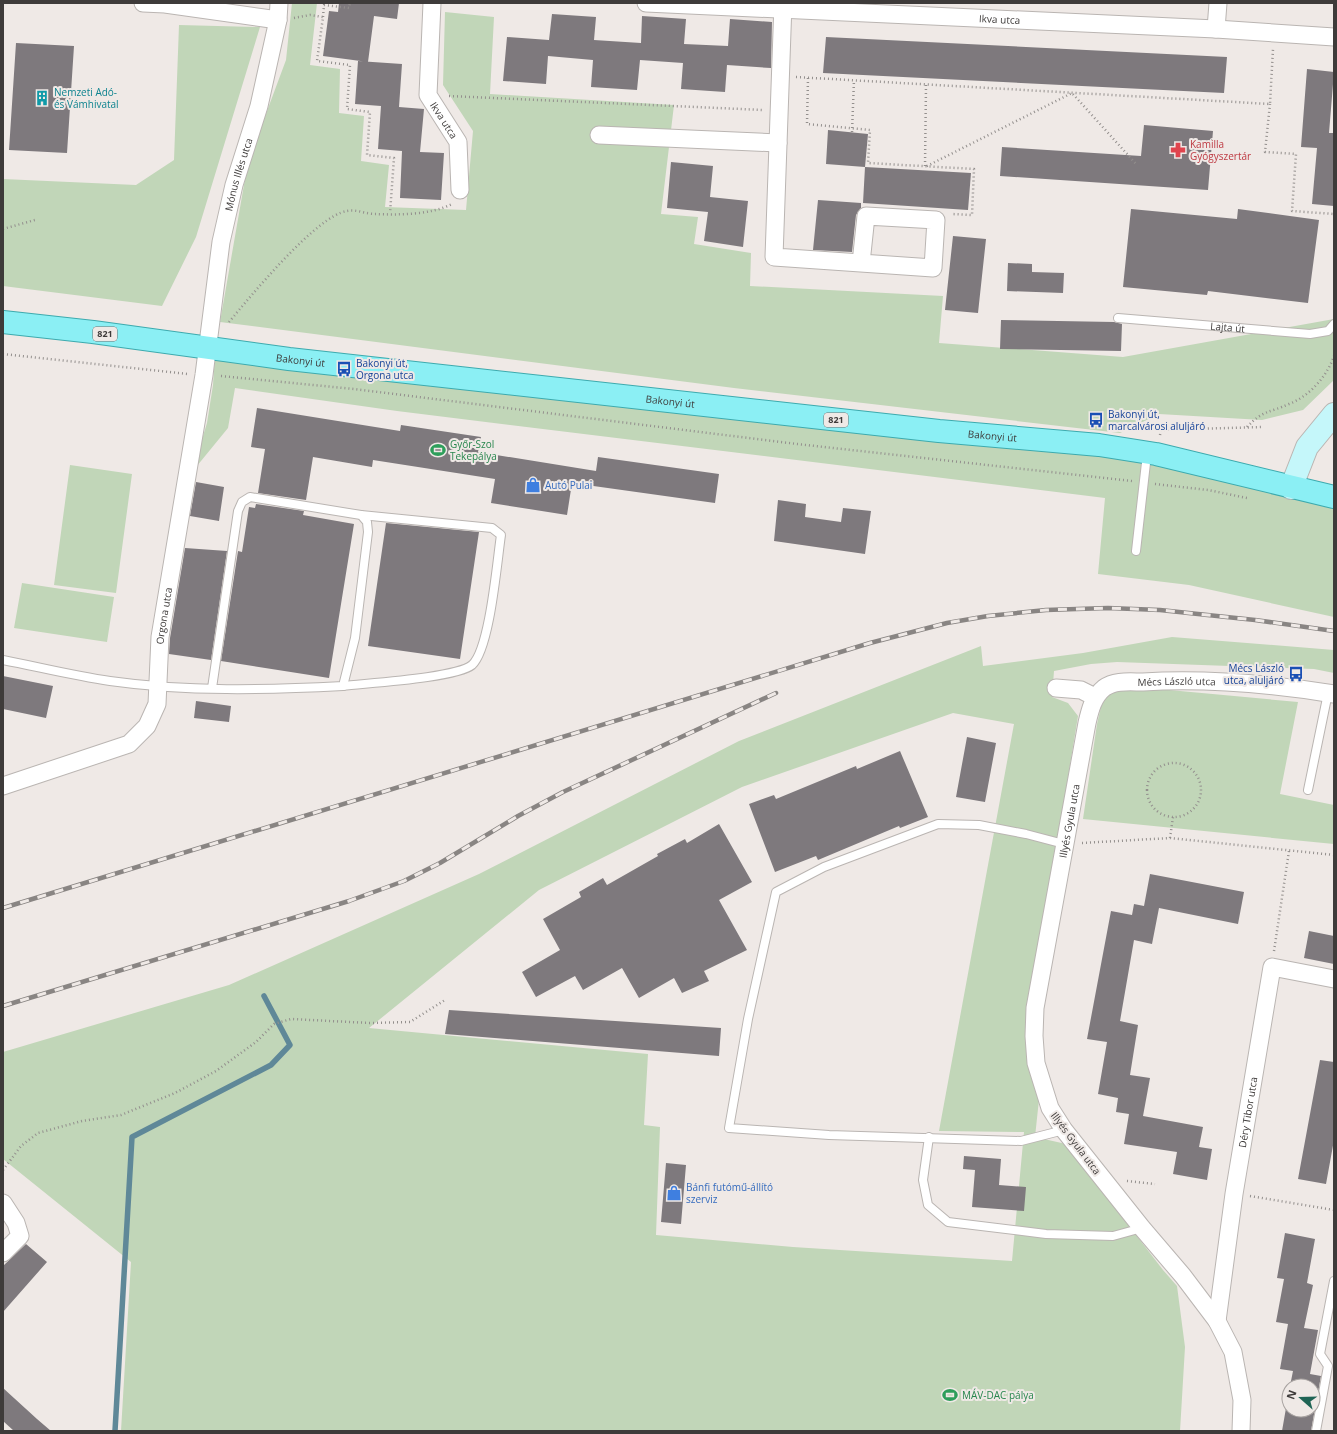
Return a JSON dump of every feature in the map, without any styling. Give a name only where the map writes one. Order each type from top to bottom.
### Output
[{"type":"main road","name":"Bakonyi út","points":[[3,322],[93,332],[288,359],[939,431],[1099,445],[1151,454],[1334,498]]},
{"type":"street","points":[[143,3],[165,4],[278,20]]},
{"type":"street","name":"Mónus Illés utca","points":[[207,348],[221,242],[234,185],[260,106],[278,20],[279,3]]},
{"type":"street","name":"Ikva utca","points":[[432,3],[428,95],[458,142],[460,190]]},
{"type":"street","name":"Ikva utca","points":[[646,3],[783,6],[1216,29],[1334,38]]},
{"type":"street","points":[[1216,29],[1218,3]]},
{"type":"street","points":[[783,6],[774,257],[933,268],[936,220],[866,216],[861,263]]},
{"type":"street","points":[[599,135],[778,143]]},
{"type":"street","name":"Orgona utca","points":[[3,786],[129,744],[147,726],[157,704],[160,637],[204,375],[207,348]]},
{"type":"street","points":[[1291,488],[1307,447],[1334,414]]},
{"type":"street","name":"Mécs László utca","points":[[1095,697],[1105,688],[1117,683],[1158,681],[1246,683],[1331,694]]},
{"type":"street","points":[[1056,688],[1081,690],[1095,697]]},
{"type":"street","name":"Illyés Gyula utca","points":[[1095,697],[1087,723],[1035,1008],[1034,1036],[1036,1063],[1050,1108],[1064,1130],[1142,1228],[1183,1276],[1217,1321],[1233,1352],[1242,1400],[1241,1431]]},
{"type":"street","points":[[1272,967],[1334,979]]},
{"type":"street","name":"Déry Tibor utca","points":[[1217,1321],[1234,1194],[1272,967]]},
{"type":"street","points":[[3,1203],[16,1223],[20,1236],[3,1253]]},
{"type":"lane","name":"Lajta út","points":[[1118,318],[1310,334],[1328,331],[1334,324]]},
{"type":"lane","points":[[1136,551],[1144,483],[1151,454]]},
{"type":"lane","points":[[3,660],[110,681],[158,686],[212,688],[266,690],[343,686],[453,674],[472,665],[478,658],[488,624],[501,535],[492,528],[361,515],[250,497],[242,502],[238,511],[212,688]]},
{"type":"lane","points":[[343,686],[355,638],[368,532],[367,522],[361,515]]},
{"type":"lane","points":[[1308,790],[1331,694]]},
{"type":"lane","points":[[1064,844],[1026,834],[979,825],[938,824],[824,867],[776,892],[748,1019],[729,1128],[829,1135],[1021,1141],[1064,1130]]},
{"type":"lane","points":[[929,1137],[923,1180],[928,1204],[948,1222],[1046,1234],[1105,1236],[1113,1236],[1142,1228]]},
{"type":"lane","points":[[1316,1431],[1328,1366],[1320,1354],[1334,1281]]},
{"type":"path","points":[[350,3],[349,8],[324,5],[317,61],[350,65],[347,109],[370,112],[367,155],[394,158],[390,213]]},
{"type":"path","points":[[278,20],[310,15],[323,17]]},
{"type":"path","points":[[1274,34],[1270,104],[1265,152],[1296,154],[1292,211],[1334,214]]},
{"type":"path","points":[[780,76],[1270,104]]},
{"type":"path","points":[[808,78],[807,124],[870,130],[868,163],[974,169],[972,215],[933,214],[932,220]]},
{"type":"path","points":[[852,132],[854,80]]},
{"type":"path","points":[[925,167],[926,84]]},
{"type":"path","points":[[1072,92],[1137,165]]},
{"type":"path","points":[[925,167],[1072,92]]},
{"type":"path","points":[[428,95],[779,111]]},
{"type":"path","points":[[207,348],[271,271],[330,219],[347,210],[374,214],[443,209],[456,202],[460,190]]},
{"type":"path","points":[[3,229],[35,220]]},
{"type":"path","points":[[3,354],[354,389],[797,444],[1208,490],[1253,499]]},
{"type":"path","points":[[1247,428],[1259,415],[1291,404],[1310,391],[1329,370],[1334,356]]},
{"type":"path","points":[[1151,454],[1161,430],[1262,427]]},
{"type":"path","points":[[1177,763],[1189,768],[1198,777],[1201,794],[1198,803],[1193,810],[1186,815],[1173,817],[1159,813],[1153,807],[1148,799],[1147,790],[1148,781],[1160,766],[1177,763]]},
{"type":"path","points":[[1170,838],[1173,817]]},
{"type":"path","points":[[1064,844],[1170,838],[1289,852],[1334,855]]},
{"type":"path","points":[[1272,967],[1289,852]]},
{"type":"path","points":[[3,1170],[21,1146],[38,1133],[82,1121],[121,1115],[175,1092],[216,1071],[256,1042],[267,1029],[282,1022],[291,1019],[370,1023],[410,1022],[445,1000]]},
{"type":"path","points":[[1234,1194],[1334,1210]]},
{"type":"green space","points":[[292,3],[317,3],[310,65],[340,69],[339,113],[364,116],[361,161],[389,165],[385,207],[466,210],[473,131],[443,85],[445,12],[494,17],[490,94],[674,105],[661,214],[698,217],[694,244],[751,253],[750,286],[943,296],[939,343],[1123,357],[1334,319],[1334,380],[1303,410],[1262,420],[1159,414],[1120,433],[734,388],[220,322],[248,162],[286,60]]},
{"type":"green space","points":[[179,25],[260,27],[196,237],[162,306],[3,286],[3,179],[136,185],[174,160]]},
{"type":"green space","points":[[215,355],[1134,457],[1334,506],[1334,617],[1189,585],[1098,574],[1105,498],[397,411],[235,388],[228,428],[192,472],[207,423],[213,385]]},
{"type":"green space","points":[[70,465],[132,474],[116,593],[54,585]]},
{"type":"green space","points":[[22,583],[114,597],[107,642],[14,628]]},
{"type":"green space","points":[[1172,637],[1334,650],[1334,673],[1314,669],[1117,662],[1091,664],[1054,671],[1052,697],[1068,703],[1078,716],[1031,1006],[1043,1062],[1035,1137],[1066,1144],[1177,1286],[1185,1347],[1180,1431],[121,1431],[131,1262],[3,1159],[3,1052],[229,985],[479,874],[739,741],[981,646],[983,666],[1083,653]],"holes":[[[953,713],[1014,724],[939,1131],[1024,1132],[1012,1261],[793,1247],[656,1235],[660,1127],[644,1125],[648,1054],[369,1028],[539,890],[742,787]]]},
{"type":"green space","points":[[1126,686],[1298,702],[1280,794],[1334,805],[1334,844],[1083,819],[1097,724],[1103,698]]},
{"type":"building","points":[[339,3],[399,3],[397,19],[374,16],[368,62],[323,56],[329,11],[338,12]]},
{"type":"building","points":[[552,14],[596,17],[594,40],[641,43],[642,16],[686,19],[684,44],[728,46],[730,19],[772,22],[771,68],[727,65],[725,92],[681,89],[683,63],[640,60],[637,90],[591,87],[593,60],[548,56],[546,84],[503,81],[507,37],[549,40]]},
{"type":"building","points":[[826,37],[1227,57],[1224,93],[823,73]]},
{"type":"building","name":"Nemzeti Adó- és Vámhivatal","points":[[16,43],[74,46],[67,153],[9,150]]},
{"type":"building","points":[[358,61],[402,64],[399,107],[424,109],[420,152],[444,153],[441,200],[400,198],[402,151],[378,149],[381,106],[355,104]]},
{"type":"building","points":[[1307,69],[1334,72],[1329,133],[1334,133],[1334,206],[1312,204],[1317,148],[1301,147]]},
{"type":"building","points":[[1144,125],[1213,131],[1208,190],[1000,176],[1002,147],[1141,156]]},
{"type":"building","points":[[828,130],[868,134],[865,167],[826,164]]},
{"type":"building","points":[[671,162],[713,166],[710,197],[748,201],[743,247],[704,241],[708,212],[667,208]]},
{"type":"building","points":[[865,167],[971,173],[968,210],[863,203]]},
{"type":"building","points":[[818,200],[861,203],[861,208],[856,215],[852,252],[813,250]]},
{"type":"building","points":[[1131,209],[1237,219],[1238,209],[1319,220],[1308,303],[1208,291],[1207,295],[1123,287]]},
{"type":"building","points":[[953,236],[986,239],[978,313],[945,310]]},
{"type":"building","points":[[1008,263],[1032,264],[1032,272],[1064,273],[1063,293],[1007,291]]},
{"type":"building","points":[[1001,320],[1114,322],[1122,324],[1121,351],[1000,349]]},
{"type":"building","points":[[257,408],[400,431],[401,425],[481,437],[478,452],[596,471],[598,457],[719,474],[715,503],[572,483],[567,515],[491,503],[495,479],[373,460],[372,467],[313,457],[306,500],[258,493],[265,449],[251,447]]},
{"type":"building","points":[[196,482],[224,487],[219,521],[190,516]]},
{"type":"building","points":[[778,500],[806,504],[805,517],[841,522],[843,508],[871,511],[865,554],[774,541]]},
{"type":"building","points":[[256,504],[304,511],[303,515],[354,524],[329,678],[221,661],[238,551],[242,552],[249,507],[255,508]]},
{"type":"building","points":[[386,523],[479,532],[460,659],[368,646]]},
{"type":"building","points":[[185,548],[227,551],[211,660],[169,654],[170,638]]},
{"type":"building","points":[[3,676],[53,686],[46,718],[3,709]]},
{"type":"building","points":[[196,701],[231,706],[229,722],[194,718]]},
{"type":"building","points":[[967,737],[996,743],[985,802],[956,797]]},
{"type":"building","points":[[900,751],[928,817],[900,828],[899,826],[818,860],[816,856],[775,872],[749,804],[774,795],[776,799],[856,766],[857,769]]},
{"type":"building","points":[[719,824],[752,882],[719,900],[747,950],[704,971],[709,981],[682,993],[674,978],[639,998],[622,968],[583,990],[575,976],[536,997],[522,972],[560,950],[543,919],[581,897],[579,892],[603,878],[607,885],[658,856],[657,854],[685,839],[687,843]]},
{"type":"building","points":[[1150,874],[1244,892],[1238,924],[1159,908],[1152,944],[1134,940],[1120,1021],[1138,1025],[1130,1075],[1150,1078],[1143,1116],[1203,1127],[1199,1147],[1212,1149],[1207,1180],[1173,1174],[1177,1152],[1124,1144],[1129,1114],[1116,1112],[1118,1098],[1098,1094],[1107,1042],[1087,1039],[1111,911],[1132,915],[1134,904],[1144,906]]},
{"type":"building","points":[[1309,931],[1334,936],[1334,964],[1304,958]]},
{"type":"building","points":[[449,1010],[721,1028],[719,1056],[445,1034]]},
{"type":"building","points":[[1320,1060],[1334,1062],[1334,1140],[1326,1184],[1298,1179]]},
{"type":"building","points":[[964,1156],[1001,1159],[999,1185],[1026,1187],[1024,1211],[972,1207],[975,1170],[963,1169]]},
{"type":"building","name":"Bánfi futómű-állító szerviz","points":[[666,1163],[686,1165],[681,1224],[661,1222]]},
{"type":"building","points":[[1285,1233],[1315,1239],[1307,1283],[1313,1285],[1304,1328],[1318,1330],[1310,1374],[1321,1376],[1321,1378],[1292,1378],[1293,1371],[1280,1369],[1288,1324],[1276,1322],[1284,1279],[1277,1278]]},
{"type":"building","points":[[26,1244],[47,1262],[3,1312],[3,1266]]},
{"type":"building","points":[[3,1388],[51,1431],[14,1431],[3,1421]]},
{"type":"building","points":[[1284,1418],[1313,1418],[1311,1431],[1282,1431]]},
{"type":"waterway","points":[[115,1431],[132,1137],[271,1065],[290,1045],[264,996]]},
{"type":"railway","points":[[3,908],[870,643],[947,623],[988,616],[1046,610],[1108,608],[1160,610],[1255,620],[1334,631]]},
{"type":"railway","points":[[3,1006],[349,901],[404,881],[440,863],[518,816],[563,792],[776,693]]},
{"type":"place","name":"Nemzeti Adó- és Vámhivatal","points":[[42,98]]},
{"type":"place","name":"Kamilla Gyógyszertár","points":[[1178,150]]},
{"type":"place","name":"Bakonyi út, Orgona utca","points":[[344,369]]},
{"type":"place","name":"Bakonyi út, marcalvárosi aluljáró","points":[[1096,420]]},
{"type":"place","name":"Győr-Szol Tekepálya","points":[[438,450]]},
{"type":"place","name":"Autó Pulai","points":[[533,485]]},
{"type":"place","name":"Mécs László utca, aluljáró","points":[[1296,674]]},
{"type":"place","name":"Bánfi futómű-állító szerviz","points":[[674,1193]]},
{"type":"place","name":"MÁV-DAC pálya","points":[[950,1395]]}]
